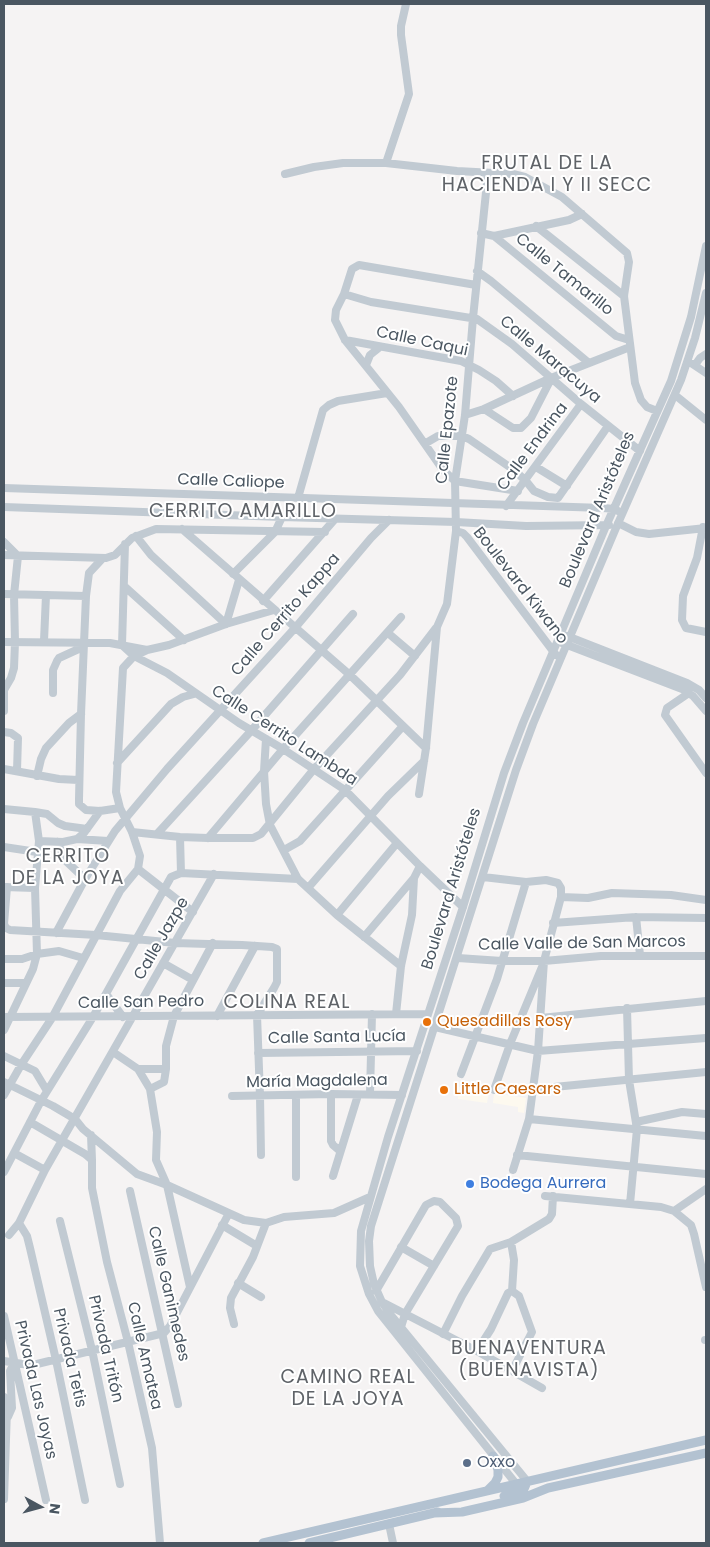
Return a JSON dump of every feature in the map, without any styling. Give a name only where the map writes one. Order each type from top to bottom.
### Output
[{"type":"main road","points":[[659,1464],[665,1459],[706,1440]]},
{"type":"main road","points":[[263,1543],[488,1490],[522,1485],[695,1446],[706,1449]]},
{"type":"main road","points":[[522,1485],[531,1490],[548,1488],[706,1453]]},
{"type":"main road","points":[[488,1490],[498,1477],[498,1470],[493,1456]]},
{"type":"main road","points":[[309,1543],[514,1493],[522,1485]]},
{"type":"main road","points":[[434,1513],[462,1512],[523,1498],[548,1488]]},
{"type":"main road","points":[[302,1543],[305,1540],[318,1536],[315,1531]]},
{"type":"street","points":[[386,162],[409,94],[401,35],[406,4]]},
{"type":"street","points":[[285,174],[343,163],[386,162],[513,174],[562,197],[627,253],[629,262],[624,296],[635,383],[641,400],[647,407],[657,411]]},
{"type":"street","name":"Calle Epazote","points":[[419,794],[426,748],[437,627],[447,604],[456,531],[455,481],[465,416],[468,364],[488,173]]},
{"type":"street","points":[[494,236],[569,220],[582,214]]},
{"type":"street","points":[[536,226],[624,296]]},
{"type":"street","name":"Calle Tamarillo","points":[[481,233],[494,236],[616,336],[629,344]]},
{"type":"street","name":"Boulevard Aristóteles","points":[[522,1485],[493,1456],[383,1317],[369,1294],[360,1266],[359,1248],[362,1221],[504,774],[523,723],[606,526],[671,382],[691,317],[706,246]]},
{"type":"street","points":[[476,285],[359,265],[352,269],[344,294],[336,310],[335,320],[345,340],[426,443],[443,470],[455,481],[518,491]]},
{"type":"street","points":[[477,271],[588,363]]},
{"type":"street","name":"Boulevard Aristóteles","points":[[522,1485],[382,1302],[371,1275],[369,1258],[371,1226],[458,958],[516,770],[617,524],[691,363],[704,315],[706,293]]},
{"type":"street","name":"Calle Maracuya","points":[[344,294],[370,302],[473,318],[484,323],[640,451]]},
{"type":"street","points":[[691,317],[704,315]]},
{"type":"street","name":"Calle Caqui","points":[[345,340],[468,364],[496,381],[513,396]]},
{"type":"street","points":[[465,416],[629,344]]},
{"type":"street","points":[[366,365],[370,355],[380,346]]},
{"type":"street","points":[[706,354],[691,363],[706,373]]},
{"type":"street","points":[[484,409],[513,428],[521,428],[531,418],[551,378]]},
{"type":"street","points":[[298,498],[323,410],[338,401],[387,393]]},
{"type":"street","points":[[675,395],[706,420]]},
{"type":"street","name":"Calle Endrina","points":[[506,506],[581,404]]},
{"type":"street","points":[[555,506],[608,426]]},
{"type":"street","points":[[426,443],[438,436],[462,436],[469,438],[507,465],[526,481],[534,491],[548,497],[560,496]]},
{"type":"street","points":[[443,470],[458,466]]},
{"type":"street","points":[[536,467],[567,486]]},
{"type":"street","points":[[603,508],[613,504],[625,480],[629,478]]},
{"type":"street","name":"Calle Caliope","points":[[4,488],[506,506],[615,508]]},
{"type":"street","name":"Calle Caliope","points":[[4,505],[163,513],[526,526],[606,526]]},
{"type":"street","points":[[615,508],[618,511],[617,524]]},
{"type":"street","points":[[163,513],[165,529]]},
{"type":"street","points":[[226,624],[236,577],[275,532],[282,517]]},
{"type":"street","points":[[263,601],[336,519]]},
{"type":"street","name":"Calle Cerrito Kappa","points":[[56,933],[108,841],[125,818],[295,628],[371,538],[390,520]]},
{"type":"street","points":[[606,526],[617,524],[636,532],[649,534],[704,528],[701,559],[683,596],[682,620],[686,628],[706,632]]},
{"type":"street","points":[[4,556],[102,558],[115,554],[136,536],[156,529],[324,532]]},
{"type":"street","points":[[182,529],[350,675],[426,748]]},
{"type":"street","name":"Boulevard Kiwano","points":[[456,531],[463,533],[467,537],[560,660]]},
{"type":"street","points":[[136,536],[151,555],[226,624]]},
{"type":"street","points":[[4,542],[18,556]]},
{"type":"street","points":[[122,645],[125,544]]},
{"type":"street","points":[[4,711],[4,690],[13,674],[15,642],[14,595],[18,556]]},
{"type":"street","points":[[102,558],[89,573],[86,596],[78,780],[79,799],[80,804],[86,810],[100,811],[120,808]]},
{"type":"street","points":[[124,586],[184,640]]},
{"type":"street","points":[[4,594],[86,596]]},
{"type":"street","points":[[44,641],[46,595]]},
{"type":"street","points":[[4,1095],[6,1084],[52,1018],[120,891],[138,869],[140,856],[132,832],[120,808],[116,792],[123,668],[134,656],[147,650],[169,645],[226,624],[274,610]]},
{"type":"street","points":[[157,834],[251,731],[353,614]]},
{"type":"street","points":[[208,838],[283,749],[401,616]]},
{"type":"street","points":[[132,832],[208,838],[253,838],[261,834],[314,769],[415,656],[437,627]]},
{"type":"street","points":[[388,632],[415,656]]},
{"type":"street","points":[[559,638],[687,683],[698,690],[705,704]]},
{"type":"street","points":[[4,642],[44,641],[83,645],[122,645],[147,650]]},
{"type":"street","points":[[568,641],[688,693],[705,704]]},
{"type":"street","points":[[53,692],[53,670],[57,661],[59,658],[83,645]]},
{"type":"street","name":"Calle Cerrito Lambda","points":[[122,645],[134,656],[167,673],[194,694],[345,790],[463,907]]},
{"type":"street","points":[[688,693],[667,708],[665,715],[706,773]]},
{"type":"street","points":[[117,763],[171,704],[182,697],[194,694]]},
{"type":"street","points":[[37,776],[46,748],[69,722],[81,714]]},
{"type":"street","points":[[284,850],[300,841],[403,726]]},
{"type":"street","points":[[4,732],[11,733],[18,738],[17,771]]},
{"type":"street","points":[[266,738],[264,771],[270,825],[298,878],[337,914],[400,966]]},
{"type":"street","points":[[308,888],[388,796],[424,761]]},
{"type":"street","points":[[4,769],[37,776],[78,780]]},
{"type":"street","points":[[4,809],[44,813],[65,826],[87,828]]},
{"type":"street","points":[[76,839],[100,811]]},
{"type":"street","points":[[4,1030],[7,1017],[26,983],[35,964],[37,954],[35,888],[39,842],[35,812]]},
{"type":"street","points":[[180,837],[181,873]]},
{"type":"street","points":[[39,842],[76,839],[108,841]]},
{"type":"street","points":[[57,842],[66,861],[85,880]]},
{"type":"street","points":[[337,914],[397,843]]},
{"type":"street","points":[[4,847],[37,852]]},
{"type":"street","points":[[364,937],[414,878],[420,866]]},
{"type":"street","points":[[138,869],[193,912]]},
{"type":"street","points":[[4,1172],[41,1100],[106,994],[171,877],[181,873],[298,878]]},
{"type":"street","name":"Calle Jazpe","points":[[9,1235],[19,1223],[45,1170],[214,874]]},
{"type":"street","points":[[482,877],[526,882],[546,880],[558,883],[561,888],[561,897],[544,961],[510,1044],[494,1090]]},
{"type":"street","points":[[396,1014],[400,966],[412,915],[414,878]]},
{"type":"street","points":[[461,1074],[502,962],[526,882]]},
{"type":"street","points":[[35,888],[5,887],[5,927],[10,930],[96,935],[136,940],[276,948],[278,962],[277,982],[257,1015],[261,1155]]},
{"type":"street","points":[[561,897],[588,898],[612,893],[671,895],[706,900]]},
{"type":"street","points":[[553,923],[636,918],[706,918]]},
{"type":"street","points":[[636,918],[640,955]]},
{"type":"street","points":[[150,1089],[164,1082],[166,1046],[174,1016],[213,943]]},
{"type":"street","points":[[217,1016],[255,946]]},
{"type":"street","points":[[4,958],[22,958],[59,951],[84,958]]},
{"type":"street","name":"Calle Valle de San Marcos","points":[[448,954],[458,958],[502,962],[544,961],[601,956],[706,956]]},
{"type":"street","points":[[513,1170],[529,1118],[534,1089],[544,961]]},
{"type":"street","points":[[163,963],[194,980]]},
{"type":"street","points":[[4,983],[26,983]]},
{"type":"street","points":[[106,994],[123,1017]]},
{"type":"street","points":[[540,1018],[706,1001]]},
{"type":"street","points":[[627,1008],[629,1080],[636,1126],[630,1204]]},
{"type":"street","points":[[370,1094],[372,1014]]},
{"type":"street","name":"Calle San Pedro","points":[[7,1017],[428,1014]]},
{"type":"street","points":[[435,1027],[538,1051],[706,1038]]},
{"type":"street","name":"Calle Santa Lucía","points":[[258,1052],[417,1051]]},
{"type":"street","points":[[113,1052],[138,1069],[150,1089],[157,1132],[156,1160],[167,1185],[190,1287]]},
{"type":"street","points":[[4,1056],[34,1072],[47,1091]]},
{"type":"street","points":[[138,1069],[166,1069]]},
{"type":"street","points":[[534,1089],[706,1072]]},
{"type":"street","points":[[6,1084],[41,1100],[75,1119],[137,1174],[167,1185],[244,1220],[266,1223],[284,1217],[334,1213],[370,1197]]},
{"type":"street","points":[[331,1094],[331,1141],[340,1152]]},
{"type":"street","name":"María Magdalena","points":[[232,1096],[370,1094],[401,1098]]},
{"type":"street","points":[[296,1095],[296,1177]]},
{"type":"street","points":[[333,1176],[358,1095]]},
{"type":"street","points":[[636,1126],[682,1112],[706,1114]]},
{"type":"street","points":[[529,1118],[636,1126],[706,1136]]},
{"type":"street","points":[[30,1122],[92,1160]]},
{"type":"street","name":"Calle Amatea","points":[[91,1135],[92,1188],[107,1262],[128,1342],[153,1454],[160,1543]]},
{"type":"street","points":[[388,1137],[397,1144]]},
{"type":"street","points":[[14,1153],[45,1170]]},
{"type":"street","points":[[517,1155],[706,1174]]},
{"type":"street","points":[[674,1212],[706,1189]]},
{"type":"street","name":"Calle Ganimedes","points":[[130,1191],[164,1333],[178,1404]]},
{"type":"street","points":[[443,1334],[462,1296],[490,1248],[511,1242],[549,1219],[552,1214],[549,1196],[662,1207],[674,1212],[690,1225],[694,1234],[706,1287]]},
{"type":"street","points":[[376,1291],[426,1205],[434,1201],[440,1202],[456,1218],[458,1226],[405,1314],[401,1327]]},
{"type":"street","points":[[4,1361],[37,1364],[164,1333],[170,1326],[228,1213]]},
{"type":"street","name":"Privada Tritón","points":[[60,1221],[92,1350],[120,1484]]},
{"type":"street","name":"Privada Tetis","points":[[19,1223],[27,1236],[56,1360],[85,1500]]},
{"type":"street","points":[[234,1324],[230,1303],[238,1283],[250,1264],[266,1223]]},
{"type":"street","points":[[222,1225],[257,1246]]},
{"type":"street","points":[[511,1242],[514,1260],[512,1291]]},
{"type":"street","points":[[401,1248],[434,1266]]},
{"type":"street","points":[[238,1283],[261,1297]]},
{"type":"street","points":[[477,1351],[491,1329],[508,1293],[512,1291]]},
{"type":"street","points":[[512,1291],[518,1296],[532,1332],[512,1371]]},
{"type":"street","points":[[382,1302],[477,1351],[542,1388]]},
{"type":"street","name":"Privada Las Joyas","points":[[4,1316],[46,1500]]},
{"type":"street","points":[[5,1423],[12,1408],[10,1371],[14,1363]]},
{"type":"street","points":[[4,1397],[6,1409],[4,1500]]},
{"type":"street","points":[[388,1524],[393,1543]]},
{"type":"shaded area","points":[[459,1087],[489,1092],[487,1103],[458,1099]]},
{"type":"shaded area","points":[[494,1093],[526,1098],[524,1113],[518,1112],[518,1107],[493,1103]]},
{"type":"place","name":"Quesadillas Rosy","points":[[427,1022]]},
{"type":"place","name":"Little Caesars","points":[[444,1090]]},
{"type":"place","name":"Bodega Aurrera","points":[[470,1184]]},
{"type":"place","name":"Oxxo","points":[[467,1463]]},
{"type":"district","name":"FRUTAL DE LA HACIENDA I Y II SECC","points":[[547,175]]},
{"type":"district","name":"CERRITO AMARILLO","points":[[243,512]]},
{"type":"district","name":"CERRITO DE LA JOYA","points":[[68,868]]},
{"type":"district","name":"COLINA REAL","points":[[287,1003]]},
{"type":"district","name":"BUENAVENTURA (BUENAVISTA)","points":[[529,1360]]},
{"type":"district","name":"CAMINO REAL DE LA JOYA","points":[[348,1389]]}]
